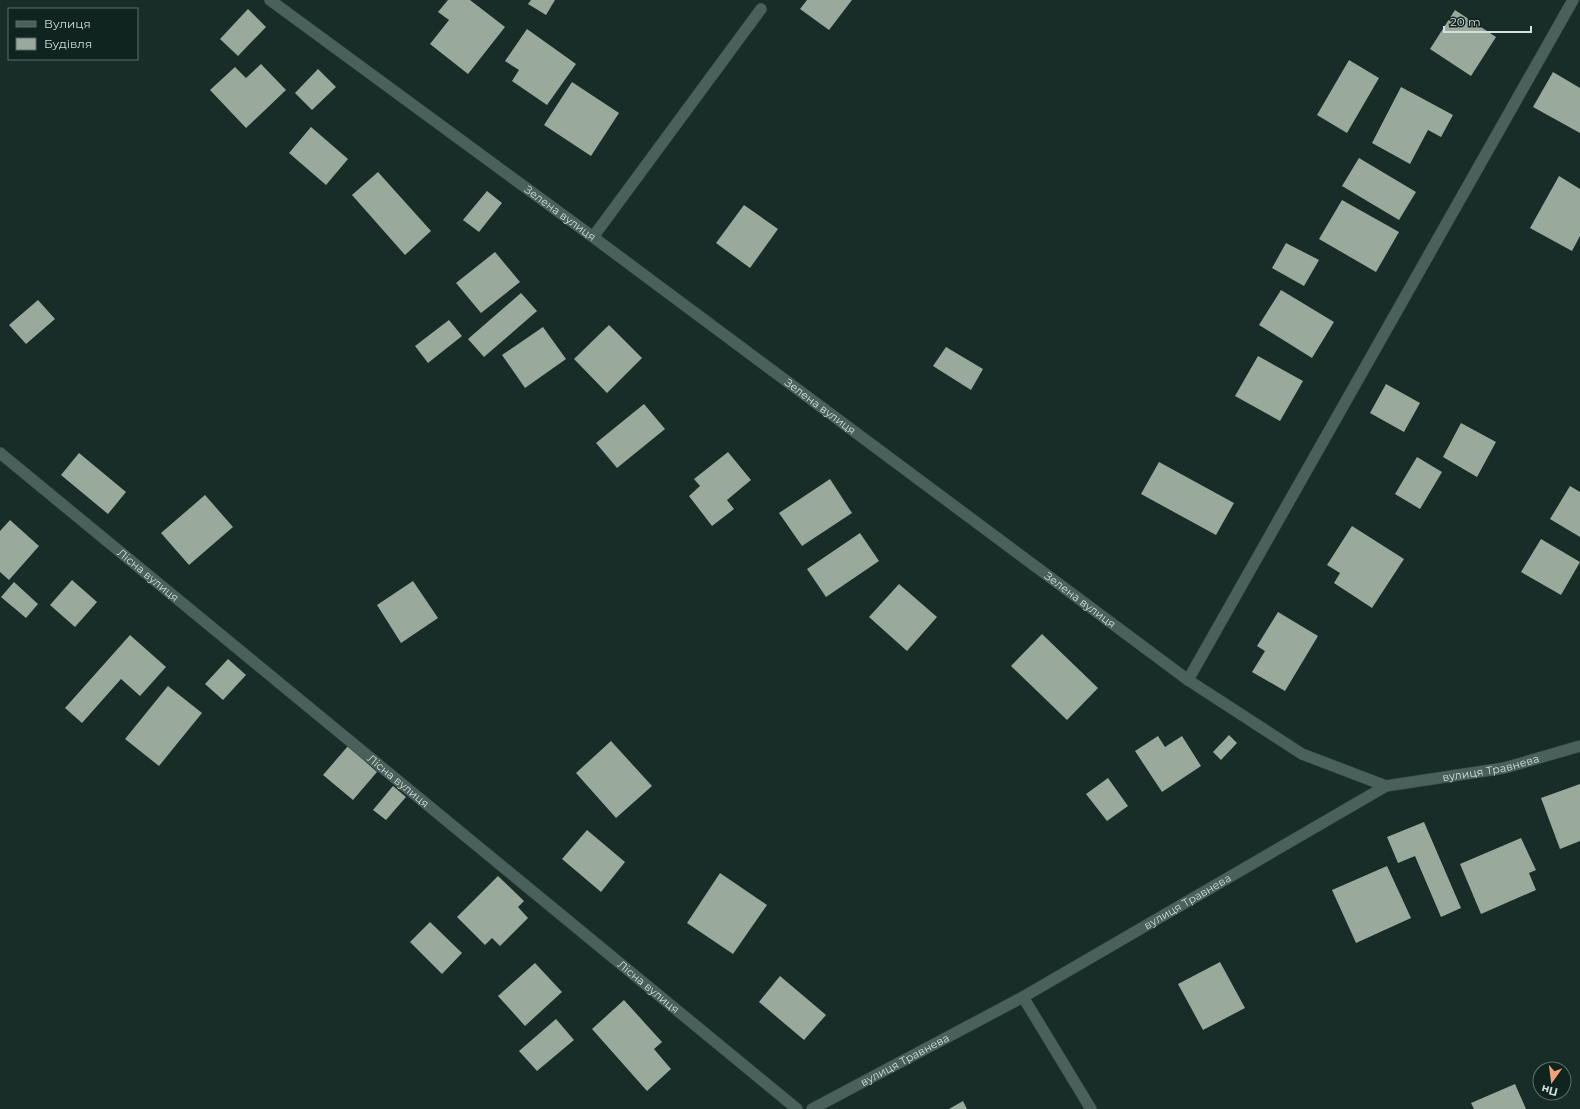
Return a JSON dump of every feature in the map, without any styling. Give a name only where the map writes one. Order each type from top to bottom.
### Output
[{"type":"street","name":"Зелена вулиця","points":[[270,0],[593,237],[1188,680],[1302,754],[1386,786]]},
{"type":"street","points":[[1188,680],[1572,0]]},
{"type":"street","points":[[593,237],[761,8]]},
{"type":"street","name":"Лісна вулиця","points":[[0,453],[797,1109]]},
{"type":"street","name":"вулиця Травнева","points":[[812,1109],[1023,997],[1386,786],[1504,768],[1580,746]]},
{"type":"street","points":[[1023,997],[1091,1109]]},
{"type":"building","points":[[448,0],[470,0],[505,27],[468,74],[430,44],[449,20],[438,12]]},
{"type":"building","points":[[531,0],[555,0],[546,15],[528,4]]},
{"type":"building","points":[[807,0],[852,0],[829,30],[800,9]]},
{"type":"building","points":[[248,9],[266,27],[238,56],[220,39]]},
{"type":"building","points":[[1455,10],[1496,37],[1471,76],[1430,49]]},
{"type":"building","points":[[527,29],[576,64],[547,105],[512,81],[519,70],[505,61]]},
{"type":"building","points":[[1349,60],[1379,78],[1347,133],[1317,115]]},
{"type":"building","points":[[261,64],[286,90],[246,128],[210,90],[235,67],[246,78]]},
{"type":"building","points":[[318,69],[336,87],[312,110],[295,93]]},
{"type":"building","points":[[1553,72],[1580,88],[1580,133],[1533,107]]},
{"type":"building","points":[[572,82],[619,113],[591,156],[544,125]]},
{"type":"building","points":[[1401,87],[1453,115],[1441,137],[1428,130],[1410,164],[1372,143]]},
{"type":"building","points":[[311,127],[348,159],[326,185],[289,153]]},
{"type":"building","points":[[1359,158],[1416,192],[1399,220],[1342,186]]},
{"type":"building","points":[[378,172],[431,231],[405,255],[352,195]]},
{"type":"building","points":[[1559,176],[1580,189],[1580,236],[1572,251],[1530,228]]},
{"type":"building","points":[[487,191],[502,203],[479,232],[463,220]]},
{"type":"building","points":[[1342,200],[1399,232],[1376,272],[1319,239]]},
{"type":"building","points":[[744,205],[778,229],[750,268],[716,243]]},
{"type":"building","points":[[1286,243],[1319,260],[1304,286],[1272,268]]},
{"type":"building","points":[[495,252],[520,282],[481,313],[456,283]]},
{"type":"building","points":[[1281,290],[1334,322],[1312,358],[1259,325]]},
{"type":"building","points":[[521,293],[537,311],[484,357],[468,339]]},
{"type":"building","points":[[38,300],[55,319],[26,344],[9,325]]},
{"type":"building","points":[[449,320],[462,336],[428,363],[415,346]]},
{"type":"building","points":[[609,325],[642,358],[607,393],[574,359]]},
{"type":"building","points":[[543,327],[566,359],[525,388],[502,355]]},
{"type":"building","points":[[946,347],[983,369],[971,390],[933,366]]},
{"type":"building","points":[[1258,356],[1303,381],[1280,421],[1235,396]]},
{"type":"building","points":[[1386,384],[1420,403],[1404,432],[1370,413]]},
{"type":"building","points":[[644,404],[665,429],[617,468],[596,443]]},
{"type":"building","points":[[1461,423],[1496,442],[1477,477],[1443,457]]},
{"type":"building","points":[[728,452],[751,480],[727,500],[734,509],[712,526],[689,496],[700,486],[694,479]]},
{"type":"building","points":[[79,453],[126,492],[108,514],[61,475]]},
{"type":"building","points":[[1417,457],[1442,472],[1420,509],[1395,494]]},
{"type":"building","points":[[1159,462],[1234,503],[1216,535],[1141,494]]},
{"type":"building","points":[[830,479],[852,513],[802,546],[779,513]]},
{"type":"building","points":[[1570,486],[1580,492],[1580,537],[1550,519]]},
{"type":"building","points":[[205,495],[233,527],[189,565],[161,533]]},
{"type":"building","points":[[10,520],[39,546],[9,580],[0,572],[0,531]]},
{"type":"building","points":[[1352,526],[1404,559],[1372,608],[1334,583],[1340,573],[1327,565]]},
{"type":"building","points":[[860,533],[879,561],[826,597],[807,569]]},
{"type":"building","points":[[1541,539],[1580,562],[1561,595],[1521,572]]},
{"type":"building","points":[[72,580],[97,602],[75,627],[50,605]]},
{"type":"building","points":[[413,581],[438,618],[401,643],[377,605]]},
{"type":"building","points":[[14,582],[38,604],[26,618],[1,597]]},
{"type":"building","points":[[899,584],[937,617],[907,651],[869,617]]},
{"type":"building","points":[[1278,612],[1318,636],[1285,691],[1252,672],[1265,651],[1257,646]]},
{"type":"building","points":[[1042,634],[1098,688],[1067,720],[1011,666]]},
{"type":"building","points":[[130,635],[166,667],[140,696],[121,679],[82,723],[65,708]]},
{"type":"building","points":[[228,659],[246,675],[223,700],[205,684]]},
{"type":"building","points":[[168,686],[202,713],[159,766],[125,739]]},
{"type":"building","points":[[1229,735],[1237,743],[1221,760],[1213,752]]},
{"type":"building","points":[[1158,736],[1165,747],[1182,736],[1201,766],[1162,792],[1135,751]]},
{"type":"building","points":[[611,741],[652,786],[616,818],[576,773]]},
{"type":"building","points":[[348,746],[377,772],[353,800],[323,775]]},
{"type":"building","points":[[1108,778],[1128,806],[1107,821],[1086,794]]},
{"type":"building","points":[[1580,784],[1580,841],[1560,849],[1541,798]]},
{"type":"building","points":[[393,786],[406,797],[386,820],[373,810]]},
{"type":"building","points":[[1424,822],[1461,908],[1441,917],[1415,856],[1398,863],[1387,837]]},
{"type":"building","points":[[587,830],[625,862],[601,892],[562,859]]},
{"type":"building","points":[[1521,838],[1536,870],[1529,873],[1536,890],[1481,914],[1460,864]]},
{"type":"building","points":[[1387,866],[1411,918],[1356,943],[1332,890]]},
{"type":"building","points":[[720,873],[767,905],[733,954],[687,923]]},
{"type":"building","points":[[498,876],[524,901],[518,907],[528,918],[500,946],[492,938],[485,945],[457,917]]},
{"type":"building","points":[[430,922],[462,953],[442,974],[410,942]]},
{"type":"building","points":[[1220,962],[1245,1008],[1203,1030],[1178,984]]},
{"type":"building","points":[[535,963],[562,992],[525,1026],[498,996]]},
{"type":"building","points":[[780,976],[826,1015],[804,1040],[759,1002]]},
{"type":"building","points":[[624,1000],[662,1042],[654,1049],[671,1069],[647,1091],[592,1029]]},
{"type":"building","points":[[556,1019],[574,1040],[537,1071],[519,1051]]},
{"type":"building","points":[[1515,1084],[1526,1109],[1474,1109],[1471,1103]]},
{"type":"building","points":[[963,1101],[967,1109],[949,1109]]}]
